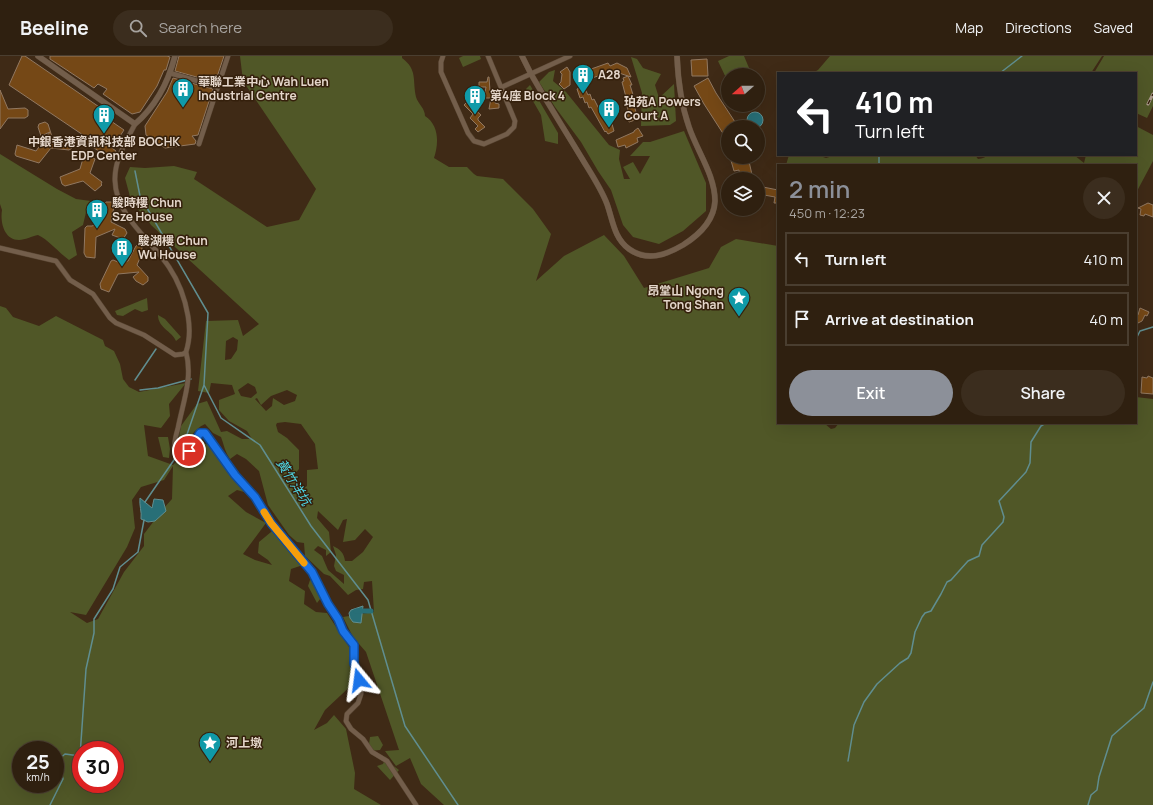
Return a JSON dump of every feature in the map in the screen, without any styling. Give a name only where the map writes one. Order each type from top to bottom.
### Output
[{"type":"street","points":[[38,56],[135,124]]},
{"type":"street","points":[[175,56],[165,86],[146,114],[135,124],[120,153],[116,166],[115,180],[117,194],[126,214],[164,259],[178,283],[185,301],[188,318],[188,345],[186,352],[189,368],[188,384],[176,434],[175,452],[180,456],[186,455],[200,433],[205,433],[235,475],[255,497],[271,523],[314,575],[343,631],[354,646],[354,663],[361,685],[361,694],[358,703],[346,715],[347,722],[352,731],[363,739],[371,751],[387,762],[416,805]]},
{"type":"street","points":[[199,144],[228,56]]},
{"type":"street","points":[[443,56],[441,62],[441,72],[468,133],[474,141],[484,144],[507,134],[514,127],[515,121],[514,115],[488,56]]},
{"type":"street","points":[[522,56],[531,74],[602,194],[615,231],[620,240],[637,254],[654,256],[665,254],[676,249],[699,233],[704,228],[712,214],[715,204],[715,194],[712,181],[684,113],[681,99],[677,56]]},
{"type":"street","points":[[502,87],[570,56]]},
{"type":"street","points":[[170,73],[218,87]]},
{"type":"street","points":[[0,248],[56,261],[70,280],[93,294],[110,318],[144,335],[175,355],[186,352]]},
{"type":"green space","points":[[240,56],[402,56],[410,67],[414,76],[416,97],[424,111],[425,116],[433,124],[437,135],[437,146],[434,158],[449,167],[467,167],[477,176],[503,179],[533,209],[551,234],[536,281],[564,256],[604,235],[624,256],[644,288],[709,268],[721,247],[736,239],[777,246],[777,424],[825,424],[831,429],[835,428],[838,424],[1137,424],[1137,397],[1153,399],[1153,805],[444,805],[421,784],[410,758],[396,766],[385,751],[399,750],[366,652],[353,637],[343,617],[374,612],[372,581],[364,582],[363,589],[356,590],[348,595],[330,576],[324,574],[305,556],[304,543],[297,542],[289,535],[268,505],[259,471],[246,459],[237,454],[230,459],[221,437],[213,433],[205,424],[197,429],[192,435],[184,450],[178,443],[181,426],[197,404],[207,401],[221,432],[227,431],[242,439],[252,439],[247,431],[229,421],[219,410],[219,400],[235,394],[232,385],[211,383],[209,393],[198,391],[206,321],[238,320],[243,336],[259,324],[151,225],[145,216],[132,204],[125,178],[130,167],[145,168],[174,166],[197,172],[194,179],[267,227],[299,220],[316,189],[243,81]],"holes":[[[233,337],[238,340],[237,350],[231,359],[225,360],[226,341]],[[248,383],[255,387],[257,393],[251,398],[241,396],[238,390]],[[287,390],[297,395],[295,401],[284,405],[273,398],[272,406],[266,411],[255,399],[257,398],[261,405],[271,396]],[[285,422],[301,424],[315,444],[318,469],[307,470],[307,486],[303,489],[294,475],[299,469],[299,450],[287,438],[278,432],[276,425],[277,423]],[[318,511],[338,530],[343,520],[347,519],[343,542],[355,540],[365,529],[373,537],[363,552],[352,561],[345,561],[344,556],[338,548],[333,546],[336,555],[334,566],[336,571],[344,575],[344,584],[328,570],[322,556],[314,550],[318,546],[326,550],[326,556],[331,552],[329,532],[317,518]]]},
{"type":"green space","points":[[463,56],[480,56],[481,59],[463,67],[459,58]]},
{"type":"green space","points":[[729,56],[744,56],[749,68],[721,68],[718,61]]},
{"type":"green space","points":[[830,56],[1102,56],[1092,72],[814,72],[818,70]]},
{"type":"green space","points":[[1104,56],[1153,56],[1153,106],[1147,118],[1137,113],[1137,72],[1095,72]]},
{"type":"green space","points":[[631,57],[637,59],[643,68],[661,74],[655,85],[659,98],[674,84],[676,121],[670,125],[641,126],[642,93]]},
{"type":"green space","points":[[555,70],[553,81],[566,92],[609,145],[620,150],[619,159],[624,179],[630,179],[623,167],[633,162],[640,174],[650,156],[630,156],[643,142],[650,142],[684,131],[706,183],[706,211],[683,231],[659,244],[633,237],[623,225],[611,190],[581,142],[555,107],[539,82],[549,72]]},
{"type":"green space","points":[[530,85],[558,133],[558,144],[545,141],[541,115],[526,89]]},
{"type":"green space","points":[[1137,127],[1153,135],[1153,161],[1137,191],[1137,164],[786,164],[789,156],[820,156],[826,158],[833,156],[976,156],[978,159],[981,159],[988,156],[1075,156],[1084,163],[1086,156],[1137,156]]},
{"type":"green space","points":[[0,154],[76,199],[91,201],[87,208],[83,225],[72,232],[77,255],[69,260],[38,235],[19,240],[10,237],[7,234],[4,230],[0,204]]},
{"type":"green space","points":[[147,298],[148,310],[142,312],[135,309],[123,316],[117,315],[115,311]]},
{"type":"green space","points":[[0,306],[6,308],[13,317],[39,326],[56,316],[103,340],[105,346],[114,351],[120,364],[123,379],[129,387],[139,392],[186,383],[169,404],[170,416],[161,428],[144,425],[148,456],[173,465],[197,442],[210,445],[251,494],[237,490],[228,496],[246,512],[266,523],[243,554],[255,560],[272,565],[258,553],[259,542],[277,527],[303,565],[291,569],[289,581],[305,591],[304,604],[316,612],[327,613],[353,653],[357,680],[325,710],[314,730],[327,723],[334,715],[346,729],[355,773],[354,789],[381,805],[0,805]],"holes":[[[173,466],[172,499],[144,534],[144,546],[124,572],[98,619],[87,623],[70,612],[86,615],[127,547],[135,528],[132,500],[141,487],[164,480]]]},
{"type":"green space","points":[[158,315],[165,319],[181,337],[176,341],[160,323]]},
{"type":"green space","points":[[158,437],[168,437],[170,449],[169,458],[163,457]]},
{"type":"green space","points":[[310,580],[320,585],[324,594],[317,603],[308,586]]},
{"type":"green space","points":[[378,736],[383,745],[380,750],[368,751],[370,737]]},
{"type":"green space","points":[[386,756],[387,761],[399,770],[390,780],[377,766],[383,764]]},
{"type":"water","points":[[755,112],[761,114],[763,120],[747,120],[749,114]]},
{"type":"water","points":[[140,498],[152,508],[154,499],[163,500],[166,511],[155,521],[148,522],[141,519]]},
{"type":"water","points":[[363,606],[361,623],[353,622],[349,613],[351,610]]},
{"type":"building","points":[[22,56],[25,56],[108,113],[105,117],[124,130],[112,148],[116,151],[113,160],[83,141],[86,137],[9,85]]},
{"type":"building","points":[[50,56],[170,57],[166,70],[164,70],[157,86],[140,112],[132,114],[103,94],[107,89],[98,84],[94,88],[50,59]]},
{"type":"building","points":[[179,56],[224,56],[217,77],[211,81],[175,71]]},
{"type":"building","points":[[707,59],[708,76],[692,76],[691,60]]},
{"type":"building","points":[[608,63],[610,66],[617,63],[627,68],[631,77],[613,71],[583,81],[580,73]]},
{"type":"building","points":[[567,67],[570,72],[570,85],[564,89],[559,84],[561,82],[562,74],[560,72]]},
{"type":"building","points":[[628,76],[632,85],[630,85],[634,98],[632,98],[638,119],[629,122],[626,117],[628,116],[626,113],[628,109],[625,102],[627,101],[622,82],[624,81],[623,78]]},
{"type":"building","points":[[488,77],[490,91],[492,93],[494,89],[495,103],[499,104],[499,108],[489,109],[491,98],[484,98],[486,87],[479,87],[479,82],[487,82]]},
{"type":"building","name":"華聯工業中心 Wah Luen Industrial Centre","points":[[173,78],[213,89],[198,135],[192,136],[196,141],[195,144],[165,148],[146,135],[145,126],[167,92]]},
{"type":"building","points":[[708,78],[721,101],[721,112],[728,112],[734,120],[721,120],[721,130],[694,86]]},
{"type":"building","points":[[582,87],[588,95],[590,94],[592,100],[594,99],[600,111],[602,110],[612,124],[614,131],[608,134],[606,131],[605,132],[591,107],[589,108],[587,102],[585,103],[583,97],[580,98],[577,89]]},
{"type":"building","points":[[0,90],[8,109],[25,108],[28,110],[28,116],[25,118],[8,118],[0,129]]},
{"type":"building","points":[[471,98],[475,102],[471,106],[481,115],[478,120],[485,127],[478,132],[475,129],[478,126],[470,118],[473,114],[464,105]]},
{"type":"building","points":[[45,122],[48,124],[53,140],[69,139],[69,141],[72,141],[72,148],[69,150],[51,148],[39,163],[16,156],[17,145],[36,151],[50,132],[41,136],[38,127],[39,124]]},
{"type":"building","points":[[638,128],[643,136],[637,138],[638,142],[626,148],[625,145],[618,147],[616,140],[634,132]]},
{"type":"building","points":[[87,154],[95,159],[90,173],[102,182],[102,185],[95,191],[83,181],[65,186],[62,184],[60,177],[80,169],[84,155],[87,156]]},
{"type":"building","points":[[732,164],[750,164],[751,172],[739,172],[739,170],[734,171]]},
{"type":"building","points":[[765,187],[777,190],[777,203],[774,203],[775,197],[765,195]]},
{"type":"building","name":"駿時樓 Chun Sze House","points":[[106,202],[112,202],[114,206],[111,222],[125,229],[127,233],[123,239],[112,235],[115,229],[96,237],[95,258],[86,257],[84,253],[85,228],[101,222],[103,205]]},
{"type":"building","points":[[1148,203],[1153,205],[1153,217],[1145,214],[1144,216],[1140,215],[1141,209],[1138,208]]},
{"type":"building","name":"駿湖樓 Chun Wu House","points":[[139,244],[142,249],[146,251],[143,258],[140,258],[137,265],[148,277],[148,281],[143,285],[136,281],[133,277],[139,272],[118,274],[109,292],[101,289],[100,284],[111,261],[128,261],[136,246]]},
{"type":"building","points":[[1140,308],[1149,312],[1147,316],[1145,315],[1142,321],[1137,324]]},
{"type":"building","points":[[1148,376],[1153,378],[1153,394],[1141,393],[1142,377],[1147,378]]},
{"type":"waterway","points":[[1001,72],[1022,56]]},
{"type":"waterway","points":[[879,156],[879,164]]},
{"type":"waterway","name":"黃竹洋坑","points":[[135,171],[140,196],[208,313],[204,385],[221,418],[260,445],[311,526],[368,600],[405,726],[458,805]]},
{"type":"waterway","points":[[1137,337],[1140,331],[1153,327]]},
{"type":"waterway","points":[[135,380],[156,349]]},
{"type":"waterway","points":[[140,390],[158,388],[191,379]]},
{"type":"waterway","points":[[183,446],[204,385]]},
{"type":"waterway","points":[[848,761],[854,725],[864,702],[877,684],[900,663],[908,658],[911,653],[915,632],[922,617],[925,613],[931,611],[947,582],[951,580],[968,561],[979,556],[982,545],[1003,522],[1004,517],[999,501],[1026,472],[1030,463],[1031,442],[1041,426],[1044,424]]},
{"type":"waterway","points":[[145,502],[176,457]]},
{"type":"waterway","points":[[50,805],[63,779],[58,760],[65,754],[80,756],[86,669],[94,633],[94,619],[113,589],[120,567],[138,552],[144,520]]},
{"type":"waterway","points":[[356,611],[371,611]]},
{"type":"waterway","points":[[1088,805],[1091,795],[1097,790],[1099,777],[1112,736],[1144,708],[1153,682]]},
{"type":"railway","points":[[1148,104],[1153,94]]},
{"type":"slow traffic","points":[[264,512],[271,523],[304,563]]},
{"type":"place","name":"A28","points":[[583,94]]},
{"type":"place","name":"華聯工業中心 Wah Luen Industrial Centre","points":[[183,108]]},
{"type":"place","name":"第4座 Block 4","points":[[475,116]]},
{"type":"place","name":"珀苑A Powers Court A","points":[[609,128]]},
{"type":"place","name":"中銀香港資訊科技部 BOCHK EDP Center","points":[[104,134]]},
{"type":"place","name":"駿時樓 Chun Sze House","points":[[97,230]]},
{"type":"place","name":"駿湖樓 Chun Wu House","points":[[122,268]]},
{"type":"place","name":"昂堂山 Ngong Tong Shan","points":[[739,318]]},
{"type":"place","name":"河上墩","points":[[210,762]]},
{"type":"route","points":[[189,451],[200,433],[205,433],[226,464],[255,497],[271,523],[312,572],[343,631],[353,642],[355,647],[354,666],[359,680]]}]
